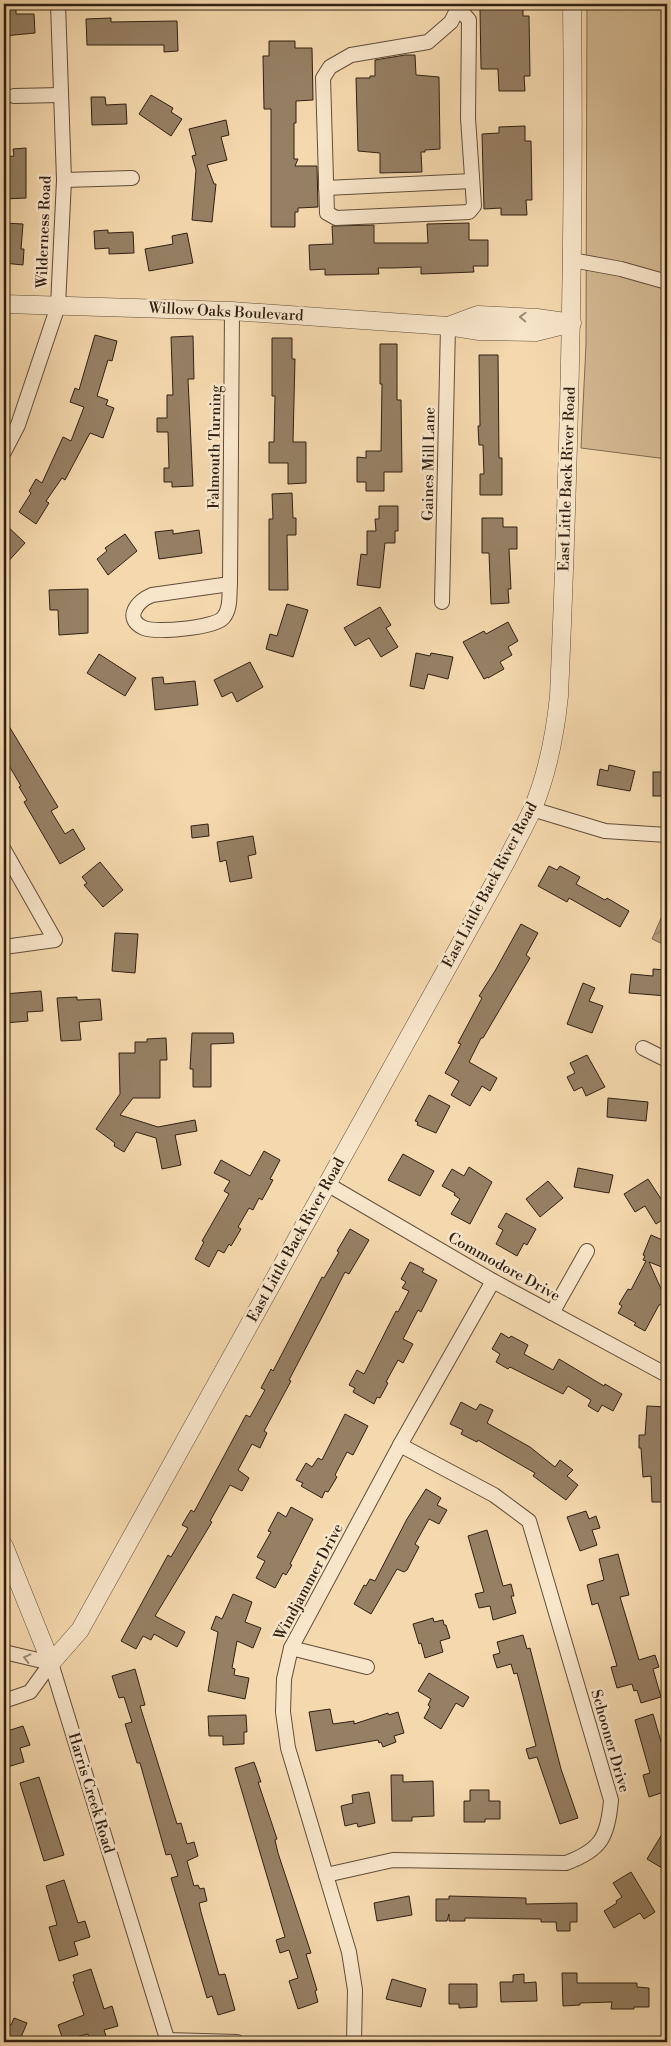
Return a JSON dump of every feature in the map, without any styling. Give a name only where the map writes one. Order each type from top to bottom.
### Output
[{"type":"street","name":"Wilderness Road","points":[[4,452],[18,425],[58,306],[64,180],[58,4]]},
{"type":"street","name":"East Little Back River Road","points":[[4,1701],[30,1692],[51,1663],[80,1630],[507,860],[532,809],[545,773],[554,738],[559,696],[572,322],[574,110],[572,4]]},
{"type":"street","points":[[459,6],[468,20],[468,118],[474,206],[468,212],[336,218],[327,213],[323,78],[330,67],[351,55],[428,42],[451,22],[459,6]]},
{"type":"street","points":[[14,96],[61,95]]},
{"type":"street","points":[[64,180],[132,178]]},
{"type":"street","points":[[326,188],[472,181]]},
{"type":"street","points":[[572,260],[621,269],[667,282]]},
{"type":"street","name":"Willow Oaks Boulevard","points":[[4,304],[232,311],[448,326],[479,331],[536,332],[572,322]]},
{"type":"street","name":"Falmouth Turning","points":[[230,584],[152,595],[143,598],[136,605],[133,615],[136,622],[143,628],[155,631],[210,625],[223,619],[227,612],[230,584],[232,311]]},
{"type":"street","name":"Gaines Mill Lane","points":[[442,602],[448,326]]},
{"type":"street","points":[[532,809],[605,831],[667,835]]},
{"type":"street","points":[[4,850],[55,940],[4,947]]},
{"type":"street","points":[[643,1048],[667,1060]]},
{"type":"street","name":"Commodore Drive","points":[[327,1184],[493,1281],[667,1375]]},
{"type":"street","points":[[552,1313],[588,1251]]},
{"type":"street","name":"Windjammer Drive","points":[[354,2042],[356,1990],[349,1952],[288,1748],[283,1712],[284,1679],[291,1648],[400,1445],[493,1281]]},
{"type":"street","name":"Schooner Drive","points":[[326,1876],[393,1860],[566,1863],[587,1855],[603,1838],[609,1819],[610,1800],[529,1520],[494,1495],[400,1445]]},
{"type":"street","name":"Harris Creek Road","points":[[4,1546],[51,1663],[168,2041]]},
{"type":"street","points":[[291,1648],[367,1667]]},
{"type":"street","points":[[4,1652],[51,1663]]},
{"type":"street","points":[[168,2041],[238,2042]]},
{"type":"shaded area","points":[[587,4],[667,4],[667,459],[581,448],[586,344]]},
{"type":"water","points":[[665,909],[667,910],[667,946],[652,939]]},
{"type":"building","points":[[4,4],[16,4],[16,14],[34,14],[35,33],[4,36]]},
{"type":"building","points":[[497,4],[523,4],[523,16],[529,16],[530,76],[524,76],[525,91],[499,91],[498,69],[481,69],[480,9],[497,9]]},
{"type":"building","points":[[111,18],[111,22],[177,21],[178,51],[164,52],[164,45],[87,45],[86,19]]},
{"type":"building","points":[[269,41],[295,41],[295,48],[312,48],[313,100],[296,101],[294,159],[298,159],[295,166],[317,166],[318,207],[298,208],[298,212],[295,212],[295,227],[271,227],[271,109],[264,109],[263,56],[269,56]]},
{"type":"building","points":[[415,55],[416,75],[439,77],[440,149],[421,152],[422,172],[380,173],[380,153],[358,151],[356,78],[375,76],[375,60]]},
{"type":"building","points":[[151,95],[173,108],[171,112],[182,119],[171,136],[139,114]]},
{"type":"building","points":[[91,97],[105,97],[106,105],[126,104],[127,124],[92,125]]},
{"type":"building","points":[[226,120],[229,135],[221,137],[227,160],[207,165],[214,184],[216,184],[212,222],[192,220],[196,170],[192,156],[196,155],[189,129]]},
{"type":"building","points":[[525,126],[525,141],[531,141],[532,200],[526,200],[527,215],[501,215],[501,208],[484,209],[482,134],[499,133],[499,127]]},
{"type":"building","points":[[26,148],[26,198],[4,199],[4,157],[14,156],[13,149]]},
{"type":"building","points":[[4,223],[23,224],[21,249],[24,249],[23,265],[4,263]]},
{"type":"building","points":[[469,223],[469,240],[488,240],[488,266],[473,266],[474,272],[421,274],[421,267],[378,268],[379,274],[325,275],[325,269],[310,270],[309,245],[333,244],[332,226],[374,225],[374,243],[428,243],[427,224]]},
{"type":"building","points":[[108,230],[108,233],[133,232],[134,253],[109,254],[109,248],[95,249],[94,231]]},
{"type":"building","points":[[187,233],[193,263],[149,271],[145,249],[173,244],[172,236]]},
{"type":"building","points":[[95,335],[117,341],[112,361],[108,360],[97,396],[108,400],[106,405],[114,408],[103,438],[90,433],[65,480],[62,478],[46,501],[49,503],[36,524],[19,512],[31,493],[29,491],[36,479],[42,483],[63,437],[71,441],[84,407],[70,402],[75,388],[79,390]]},
{"type":"building","points":[[193,336],[194,379],[188,379],[193,486],[172,487],[172,482],[164,482],[164,468],[169,468],[168,432],[157,432],[157,418],[167,418],[167,395],[173,395],[171,337]]},
{"type":"building","points":[[272,338],[292,338],[292,359],[295,359],[293,442],[306,442],[306,483],[288,484],[288,463],[269,463],[269,442],[274,442],[275,396],[272,396]]},
{"type":"building","points":[[380,344],[397,344],[397,400],[401,400],[402,472],[384,472],[384,491],[366,491],[366,482],[357,482],[357,457],[366,458],[366,451],[381,451],[382,384],[380,384]]},
{"type":"building","points":[[479,355],[498,355],[499,458],[502,458],[502,495],[480,495],[480,474],[484,474],[483,445],[479,445],[478,426],[480,426]]},
{"type":"building","points":[[292,493],[293,518],[296,518],[296,535],[287,535],[288,590],[269,590],[269,519],[273,519],[272,494]]},
{"type":"building","points":[[379,506],[398,506],[398,531],[395,531],[395,543],[385,543],[380,588],[357,585],[361,554],[367,555],[367,531],[376,531],[375,519],[379,519]]},
{"type":"building","points":[[482,518],[503,518],[503,527],[517,527],[517,549],[509,549],[511,589],[508,589],[509,603],[491,604],[489,553],[482,553]]},
{"type":"building","points":[[4,523],[25,543],[4,566]]},
{"type":"building","points":[[173,530],[173,534],[199,530],[202,553],[159,559],[155,532]]},
{"type":"building","points":[[125,534],[137,551],[108,575],[97,559],[107,551],[105,548]]},
{"type":"building","points":[[88,589],[88,633],[59,635],[58,610],[50,610],[49,590]]},
{"type":"building","points":[[287,604],[308,610],[293,657],[266,649],[270,634],[277,636]]},
{"type":"building","points":[[380,607],[391,625],[386,628],[398,647],[381,657],[369,638],[355,646],[344,628]]},
{"type":"building","points":[[508,622],[518,641],[508,647],[512,655],[500,662],[504,669],[484,679],[463,642],[484,631],[486,634]]},
{"type":"building","points":[[416,653],[430,656],[431,653],[453,657],[448,679],[428,674],[424,689],[410,686]]},
{"type":"building","points":[[99,654],[136,678],[125,696],[87,673]]},
{"type":"building","points":[[250,662],[263,687],[237,702],[232,692],[222,697],[214,680]]},
{"type":"building","points":[[163,677],[164,684],[195,681],[198,705],[155,710],[152,678]]},
{"type":"building","points":[[4,718],[58,807],[51,811],[65,834],[73,829],[85,849],[60,864],[24,802],[27,800],[19,787],[21,786],[4,757]]},
{"type":"building","points":[[609,765],[635,771],[630,791],[597,785],[600,769],[608,771]]},
{"type":"building","points":[[653,772],[667,772],[667,796],[653,796]]},
{"type":"building","points":[[208,824],[209,836],[192,838],[191,826]]},
{"type":"building","points":[[253,836],[256,854],[248,856],[252,878],[230,882],[226,860],[220,862],[217,842]]},
{"type":"building","points":[[100,862],[123,890],[103,907],[84,885],[87,883],[82,877]]},
{"type":"building","points":[[549,866],[557,870],[560,866],[580,877],[576,884],[605,900],[607,898],[629,911],[620,927],[569,898],[567,902],[538,886]]},
{"type":"building","points":[[521,924],[538,933],[526,955],[530,958],[483,1038],[481,1038],[469,1062],[497,1078],[490,1091],[482,1086],[470,1106],[451,1095],[459,1081],[445,1073],[461,1044],[458,1043],[482,998],[479,996]]},
{"type":"building","points":[[115,933],[138,934],[135,973],[112,971]]},
{"type":"building","points":[[653,969],[667,970],[667,996],[629,993],[631,974],[653,976]]},
{"type":"building","points":[[583,983],[595,988],[589,1001],[603,1006],[592,1033],[567,1024]]},
{"type":"building","points":[[41,991],[43,1011],[27,1012],[28,1021],[5,1023],[4,994]]},
{"type":"building","points":[[77,997],[77,1000],[100,999],[102,1020],[79,1022],[81,1040],[61,1041],[57,998]]},
{"type":"building","points":[[192,1033],[233,1033],[234,1043],[211,1044],[211,1087],[193,1087],[193,1069],[190,1069]]},
{"type":"building","points":[[166,1038],[167,1060],[160,1060],[160,1098],[133,1098],[120,1115],[158,1127],[195,1120],[197,1131],[175,1135],[181,1165],[162,1169],[156,1138],[136,1132],[124,1152],[114,1146],[115,1143],[96,1129],[120,1094],[119,1053],[135,1053],[135,1042],[147,1042],[147,1039]]},
{"type":"building","points":[[587,1055],[605,1087],[586,1096],[582,1087],[574,1091],[567,1077],[575,1073],[570,1063]]},
{"type":"building","points":[[429,1095],[450,1106],[436,1133],[417,1125],[418,1122],[415,1121]]},
{"type":"building","points":[[608,1098],[648,1102],[646,1121],[607,1117]]},
{"type":"building","points":[[264,1151],[280,1160],[270,1179],[273,1180],[262,1200],[259,1198],[253,1210],[249,1208],[238,1227],[241,1229],[231,1246],[229,1244],[224,1253],[218,1250],[209,1267],[195,1259],[204,1242],[202,1241],[229,1194],[224,1191],[230,1181],[214,1173],[221,1160],[250,1176]]},
{"type":"building","points":[[403,1154],[434,1171],[420,1196],[388,1180]]},
{"type":"building","points":[[469,1167],[492,1182],[470,1224],[451,1214],[460,1199],[454,1195],[455,1193],[442,1186],[452,1169],[464,1176]]},
{"type":"building","points":[[578,1168],[613,1175],[609,1193],[574,1187]]},
{"type":"building","points":[[648,1179],[667,1208],[667,1217],[656,1224],[645,1206],[635,1212],[624,1194]]},
{"type":"building","points":[[548,1181],[563,1198],[540,1217],[526,1199]]},
{"type":"building","points":[[506,1213],[536,1229],[527,1245],[524,1243],[517,1256],[496,1244],[503,1230],[498,1227]]},
{"type":"building","points":[[350,1229],[369,1240],[349,1274],[345,1272],[264,1431],[267,1433],[260,1448],[252,1444],[238,1470],[249,1478],[242,1491],[230,1485],[210,1521],[212,1522],[155,1616],[185,1632],[177,1647],[154,1634],[151,1640],[143,1636],[136,1649],[121,1641],[168,1555],[171,1557],[188,1528],[182,1525],[191,1510],[194,1512],[246,1415],[250,1417],[265,1390],[261,1388],[271,1369],[273,1371],[322,1277],[324,1278]]},
{"type":"building","points":[[651,1235],[667,1242],[667,1269],[649,1262],[667,1302],[659,1305],[645,1331],[634,1325],[636,1323],[618,1313],[622,1306],[619,1304],[628,1289],[631,1290],[646,1261],[643,1260],[645,1256],[643,1255]]},
{"type":"building","points":[[410,1262],[424,1269],[422,1272],[437,1280],[421,1312],[418,1310],[403,1339],[413,1344],[403,1363],[398,1360],[380,1398],[377,1397],[374,1404],[353,1392],[355,1388],[349,1385],[357,1370],[364,1374],[396,1311],[398,1312],[409,1291],[402,1288],[406,1282],[401,1279]]},
{"type":"building","points":[[501,1333],[528,1345],[524,1354],[553,1370],[559,1359],[604,1386],[605,1384],[622,1394],[613,1411],[602,1405],[598,1412],[588,1406],[591,1400],[568,1386],[563,1394],[510,1367],[508,1369],[496,1362],[500,1354],[492,1349]]},
{"type":"building","points":[[461,1402],[476,1410],[480,1404],[493,1410],[487,1423],[530,1447],[555,1467],[560,1460],[573,1470],[567,1476],[578,1485],[566,1500],[533,1476],[535,1473],[478,1440],[477,1442],[461,1434],[463,1430],[450,1424]]},
{"type":"building","points":[[647,1406],[667,1407],[667,1502],[652,1502],[651,1476],[643,1477],[639,1435],[645,1435]]},
{"type":"building","points":[[345,1414],[368,1426],[353,1455],[347,1452],[335,1475],[337,1477],[328,1492],[325,1491],[322,1498],[301,1486],[303,1483],[296,1480],[306,1463],[312,1467],[318,1458],[322,1460]]},
{"type":"building","points":[[426,1489],[441,1498],[437,1505],[447,1510],[439,1524],[429,1519],[415,1544],[419,1547],[407,1570],[404,1572],[397,1569],[371,1614],[354,1604],[364,1585],[366,1586],[370,1579],[375,1581],[407,1519]]},
{"type":"building","points":[[291,1507],[313,1519],[290,1564],[292,1565],[286,1575],[283,1573],[275,1588],[256,1578],[265,1561],[257,1557],[271,1532],[268,1531],[278,1512],[286,1517]]},
{"type":"building","points":[[586,1511],[589,1519],[596,1516],[600,1528],[592,1530],[597,1545],[580,1551],[567,1517]]},
{"type":"building","points":[[487,1530],[503,1586],[511,1584],[514,1596],[511,1596],[516,1613],[493,1620],[490,1606],[479,1608],[475,1594],[484,1592],[468,1536]]},
{"type":"building","points":[[618,1554],[629,1595],[620,1597],[639,1660],[655,1655],[659,1667],[653,1669],[661,1697],[641,1703],[637,1690],[634,1691],[632,1684],[617,1688],[611,1667],[617,1666],[598,1603],[592,1605],[587,1585],[604,1580],[599,1559]]},
{"type":"building","points":[[233,1594],[252,1602],[245,1622],[261,1628],[253,1648],[237,1641],[232,1668],[235,1669],[234,1675],[249,1678],[245,1699],[208,1691],[218,1632],[211,1629],[216,1616],[222,1619]]},
{"type":"building","points":[[433,1618],[434,1622],[443,1620],[450,1638],[440,1641],[443,1652],[425,1658],[413,1624]]},
{"type":"building","points":[[523,1635],[527,1649],[530,1648],[561,1769],[578,1818],[560,1824],[537,1757],[529,1759],[526,1749],[536,1746],[517,1673],[514,1674],[511,1664],[497,1668],[493,1655],[500,1653],[497,1642]]},
{"type":"building","points":[[135,1669],[145,1705],[140,1706],[177,1824],[181,1823],[187,1844],[194,1842],[198,1856],[187,1861],[194,1886],[198,1885],[200,1889],[204,1888],[207,1901],[199,1903],[201,1912],[219,1975],[225,1974],[235,2010],[218,2015],[212,1996],[207,1998],[171,1878],[178,1876],[171,1854],[166,1855],[140,1763],[137,1763],[125,1724],[132,1722],[124,1697],[119,1698],[112,1676]]},
{"type":"building","points":[[429,1673],[469,1697],[463,1707],[456,1703],[441,1729],[424,1718],[430,1707],[428,1705],[431,1699],[418,1691]]},
{"type":"building","points":[[330,1709],[333,1724],[354,1721],[354,1724],[388,1713],[389,1715],[398,1712],[404,1733],[394,1736],[396,1742],[383,1747],[378,1740],[316,1751],[309,1712]]},
{"type":"building","points":[[653,1714],[667,1762],[667,1791],[649,1797],[643,1775],[650,1773],[635,1720]]},
{"type":"building","points":[[246,1715],[247,1732],[244,1732],[244,1744],[223,1745],[223,1736],[209,1736],[208,1716]]},
{"type":"building","points":[[23,1726],[30,1745],[20,1748],[24,1762],[4,1768],[4,1732]]},
{"type":"building","points":[[254,1762],[261,1782],[258,1782],[277,1839],[275,1840],[278,1853],[311,1953],[306,1954],[317,1990],[315,1991],[318,2002],[298,2009],[289,1981],[298,1978],[289,1950],[280,1953],[276,1940],[285,1937],[235,1768]]},
{"type":"building","points":[[391,1775],[403,1775],[403,1782],[433,1781],[434,1816],[412,1817],[412,1821],[392,1821]]},
{"type":"building","points":[[39,1777],[64,1855],[44,1861],[20,1783]]},
{"type":"building","points":[[470,1790],[489,1790],[489,1801],[500,1801],[500,1819],[485,1819],[485,1822],[464,1822],[464,1801],[470,1801]]},
{"type":"building","points":[[369,1792],[375,1823],[358,1827],[357,1823],[345,1826],[341,1806],[353,1803],[352,1795]]},
{"type":"building","points":[[667,1826],[667,1871],[647,1859]]},
{"type":"building","points":[[631,1872],[655,1912],[644,1919],[640,1913],[614,1928],[604,1911],[617,1903],[616,1901],[622,1897],[613,1883]]},
{"type":"building","points":[[64,1880],[78,1923],[85,1921],[90,1937],[74,1942],[78,1955],[59,1961],[49,1927],[57,1925],[46,1886]]},
{"type":"building","points":[[409,1896],[412,1915],[377,1921],[374,1903]]},
{"type":"building","points":[[449,1896],[526,1898],[526,1904],[577,1903],[577,1922],[570,1922],[570,1931],[557,1931],[556,1922],[541,1922],[541,1919],[465,1918],[465,1921],[449,1921],[449,1914],[447,1921],[436,1921],[436,1899],[449,1899]]},
{"type":"building","points":[[91,1969],[104,2009],[112,2006],[118,2026],[104,2030],[108,2042],[90,2042],[88,2034],[63,2040],[58,2025],[84,2015],[73,1982],[75,1981],[73,1975]]},
{"type":"building","points":[[562,1973],[577,1973],[577,1983],[637,1983],[637,1987],[649,1988],[649,2007],[611,2009],[612,2002],[580,2003],[580,2005],[563,2006]]},
{"type":"building","points":[[524,1974],[524,1983],[536,1982],[537,2001],[501,2002],[500,1982],[513,1982],[513,1975]]},
{"type":"building","points":[[392,1979],[426,1989],[421,2007],[386,1999]]},
{"type":"building","points":[[449,1984],[477,1984],[477,2007],[459,2008],[459,2004],[449,2004]]},
{"type":"building","points":[[14,2018],[27,2023],[19,2042],[4,2042],[4,2022],[11,2025]]}]
